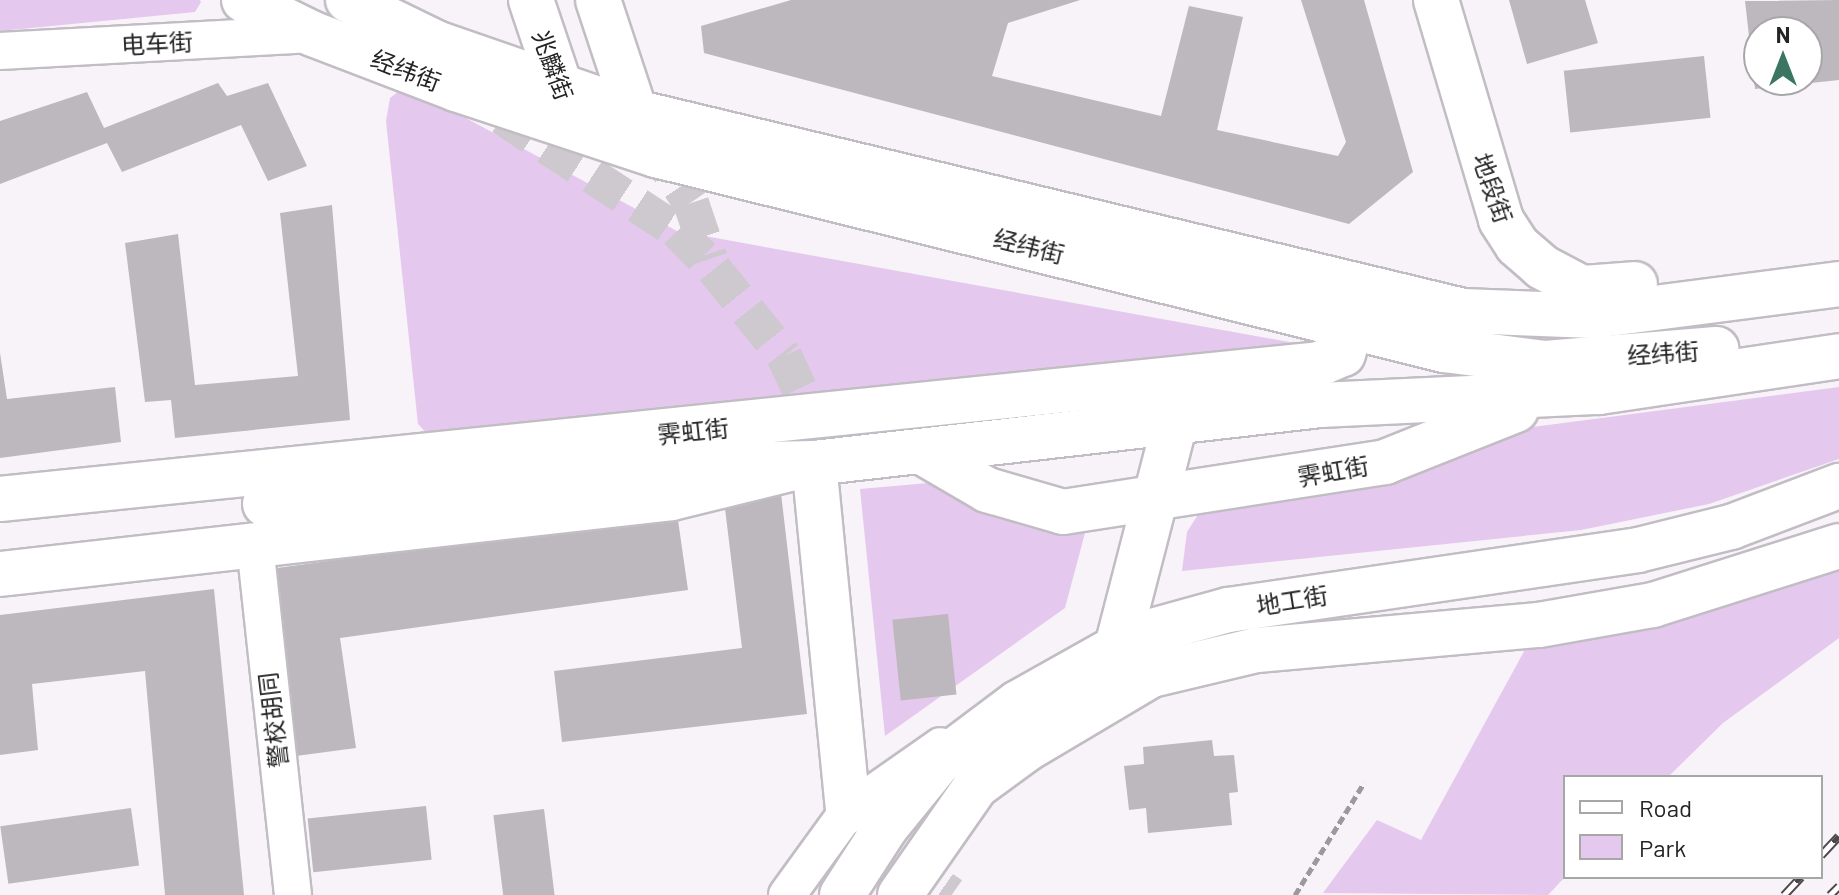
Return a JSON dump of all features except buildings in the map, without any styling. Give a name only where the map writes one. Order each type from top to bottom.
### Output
[{"type":"main road","name":"经纬街","points":[[244,0],[313,34],[656,155],[1332,319],[1444,350],[1545,363],[1839,340]]},
{"type":"main road","name":"经纬街","points":[[348,0],[436,43],[635,112],[1463,311],[1593,316],[1833,285]]},
{"type":"main road","name":"兆麟街","points":[[531,0],[558,85],[578,129]]},
{"type":"main road","points":[[598,0],[635,112]]},
{"type":"main road","name":"地段街","points":[[1436,0],[1501,220],[1517,245],[1542,267],[1582,288],[1787,274],[1833,285]]},
{"type":"main road","name":"霁虹街","points":[[0,499],[1319,364],[1343,354],[1347,340],[1332,319]]},
{"type":"main road","name":"霁虹街","points":[[0,528],[668,466],[814,463],[1174,426],[1321,405],[1556,395],[1727,377],[1839,356]]},
{"type":"main road","name":"霁虹街","points":[[922,452],[987,490],[1063,512],[1385,462],[1556,395]]},
{"type":"main road","points":[[1117,647],[1174,426]]},
{"type":"main road","points":[[814,463],[848,811]]},
{"type":"main road","name":"霁虹街","points":[[0,574],[672,498],[814,463]]},
{"type":"main road","name":"地工街","points":[[842,895],[886,827],[939,762],[1050,684],[1141,634],[1228,610],[1638,550],[1731,527],[1839,486]]},
{"type":"main road","name":"地工街","points":[[900,895],[976,786],[1028,748],[1151,675],[1257,650],[1539,625],[1653,605],[1839,546]]},
{"type":"street","name":"电车街","points":[[0,51],[313,34]]},
{"type":"street","name":"警校胡同","points":[[255,545],[293,895]]},
{"type":"street","points":[[787,895],[848,811],[949,741],[1050,684]]},
{"type":"path","points":[[1295,895],[1364,783]]},
{"type":"green space","points":[[0,0],[201,2],[195,12],[0,31]]},
{"type":"green space","points":[[406,86],[677,231],[1300,344],[732,418],[434,441],[418,424],[386,121],[390,98]]},
{"type":"green space","points":[[1839,387],[1839,459],[1709,504],[1581,530],[1182,571],[1187,532],[1206,502],[1525,428]]},
{"type":"green space","points":[[940,482],[1093,503],[1065,608],[885,736],[860,489]]},
{"type":"green space","points":[[1839,559],[1839,638],[1723,723],[1670,775],[1563,775],[1563,879],[1548,895],[1323,893],[1377,820],[1421,840],[1528,644]]},
{"type":"tunnel","points":[[502,117],[677,231],[714,269],[784,356],[808,407],[817,489]]},
{"type":"tunnel","points":[[650,142],[691,203],[710,259]]},
{"type":"tunnel","points":[[854,827],[952,895]]},
{"type":"railway","points":[[1823,853],[1839,836]]},
{"type":"railway","points":[[1784,895],[1799,879]]},
{"type":"railway","points":[[1830,895],[1839,886]]}]
